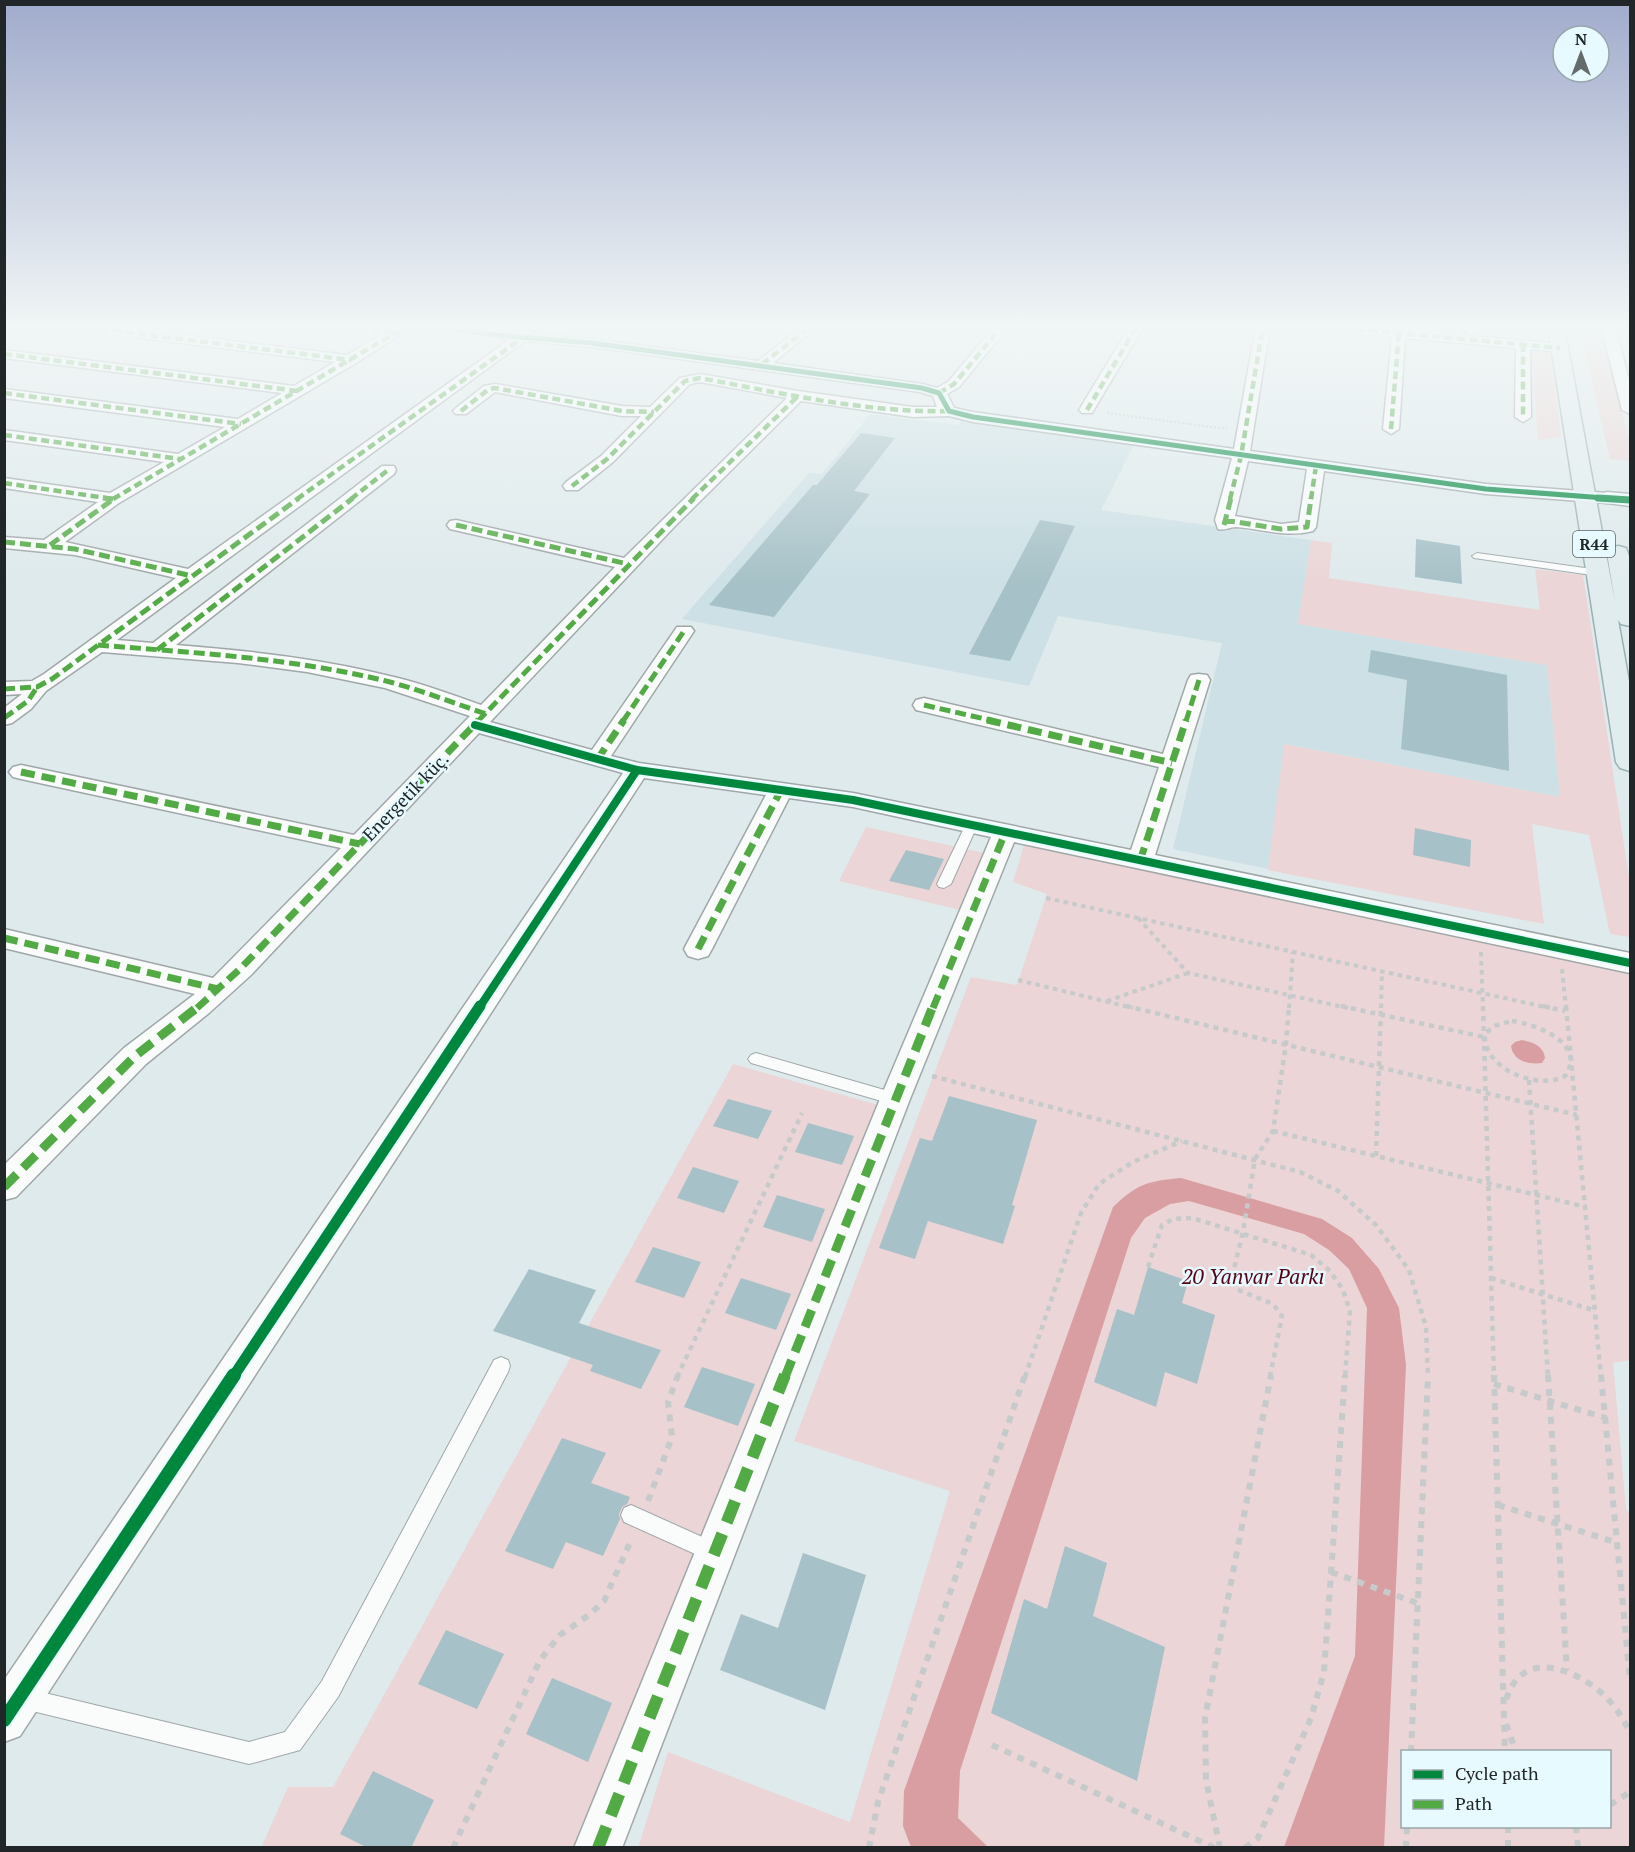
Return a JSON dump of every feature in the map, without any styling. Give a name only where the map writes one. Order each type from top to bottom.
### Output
[{"type":"main road","name":"R44","points":[[1576,412],[1596,497],[1599,573],[1630,762]]},
{"type":"main road","points":[[1589,412],[1597,452]]},
{"type":"main road","name":"R44","points":[[1602,475],[1596,497],[1612,526],[1630,619]]},
{"type":"street","points":[[152,412],[240,424]]},
{"type":"street","points":[[50,545],[113,499],[260,412]]},
{"type":"street","points":[[4,689],[37,687],[52,679],[418,412]]},
{"type":"street","points":[[572,486],[607,459],[654,412]]},
{"type":"street","name":"Energetik küç.","points":[[9,1177],[135,1056],[218,989],[628,564],[781,412]]},
{"type":"street","points":[[955,412],[1241,456],[1486,489],[1630,500]]},
{"type":"street","points":[[1249,412],[1241,456],[1224,523],[1281,529],[1306,527],[1316,466]]},
{"type":"street","points":[[1390,429],[1392,412]]},
{"type":"street","points":[[1522,412],[1522,417]]},
{"type":"street","points":[[4,435],[180,459]]},
{"type":"street","points":[[157,650],[387,470]]},
{"type":"street","points":[[4,483],[113,499]]},
{"type":"street","points":[[456,525],[628,564]]},
{"type":"street","points":[[4,542],[50,545],[105,555],[192,576]]},
{"type":"street","points":[[597,760],[684,631]]},
{"type":"street","points":[[98,645],[257,658],[377,679],[480,719],[597,760],[637,770],[853,800],[1630,963]]},
{"type":"street","points":[[1140,861],[1199,680]]},
{"type":"street","points":[[4,717],[28,700],[37,687]]},
{"type":"street","points":[[924,705],[1172,764]]},
{"type":"street","points":[[12,1709],[637,770]]},
{"type":"street","points":[[21,772],[360,844]]},
{"type":"street","points":[[698,949],[781,790]]},
{"type":"street","points":[[598,1848],[901,1084],[988,829]]},
{"type":"street","points":[[4,938],[218,989]]},
{"type":"lane","points":[[1477,556],[1599,573]]},
{"type":"lane","points":[[944,884],[988,829]]},
{"type":"lane","points":[[756,1059],[901,1084]]},
{"type":"lane","points":[[12,1709],[249,1754],[292,1742],[330,1689],[501,1366]]},
{"type":"lane","points":[[635,1518],[715,1553]]},
{"type":"path","points":[[1105,412],[1246,431]]},
{"type":"path","points":[[1046,898],[1565,1011]]},
{"type":"path","points":[[1138,918],[1188,973]]},
{"type":"path","points":[[1480,931],[1505,1750]]},
{"type":"path","points":[[1561,948],[1565,1011],[1572,1059],[1630,1679]]},
{"type":"path","points":[[1221,1848],[1206,1780],[1205,1718],[1282,1316],[1273,1304],[1236,1289],[1232,1277],[1251,1190],[1254,1159],[1273,1131],[1286,1044],[1293,952]]},
{"type":"path","points":[[1376,1156],[1382,971]]},
{"type":"path","points":[[1107,1001],[1188,973],[1484,1037]]},
{"type":"path","points":[[1018,980],[1577,1115]]},
{"type":"path","points":[[1498,1022],[1528,1023],[1557,1037],[1572,1059],[1570,1070],[1563,1077],[1551,1081],[1529,1080],[1504,1069],[1492,1058],[1485,1047],[1484,1037],[1489,1028],[1498,1022]]},
{"type":"path","points":[[1529,1080],[1567,1670]]},
{"type":"path","points":[[901,1084],[1183,1141],[1300,1172],[1338,1191],[1376,1225],[1409,1270],[1426,1327],[1428,1369],[1411,1750]]},
{"type":"path","points":[[453,1848],[540,1660],[560,1635],[589,1615],[603,1601],[635,1518],[672,1437],[668,1402],[674,1383],[802,1113]]},
{"type":"path","points":[[1273,1131],[1586,1207]]},
{"type":"path","points":[[869,1848],[878,1802],[1081,1213],[1099,1184],[1133,1162],[1183,1141]]},
{"type":"path","points":[[1148,1267],[1162,1225],[1173,1219],[1192,1218],[1311,1255],[1330,1271],[1343,1290],[1350,1311],[1324,1672],[1311,1718],[1258,1838],[1245,1848]]},
{"type":"path","points":[[1491,1278],[1596,1311]]},
{"type":"path","points":[[1494,1384],[1606,1418]]},
{"type":"path","points":[[1498,1505],[1618,1543]]},
{"type":"path","points":[[1331,1572],[1417,1603]]},
{"type":"path","points":[[1515,1750],[1506,1727],[1504,1704],[1510,1684],[1524,1672],[1544,1667],[1567,1670],[1590,1683],[1612,1703],[1630,1733]]},
{"type":"path","points":[[992,1744],[1215,1848]]},
{"type":"path","points":[[1611,1805],[1630,1792]]},
{"type":"path","points":[[1406,1848],[1407,1828]]},
{"type":"path","points":[[1508,1828],[1508,1848]]},
{"type":"path","points":[[1576,1828],[1578,1848]]},
{"type":"shaded area","points":[[870,414],[958,425],[963,419],[1134,445],[1101,510],[1311,540],[1298,624],[1547,665],[1560,797],[1285,744],[1268,869],[1173,849],[1222,643],[1058,616],[1029,686],[682,619],[809,473],[822,474]]},
{"type":"shaded area","points":[[1522,1040],[1534,1043],[1543,1050],[1545,1058],[1542,1063],[1522,1061],[1515,1055],[1511,1046]]},
{"type":"shaded area","points":[[1181,1178],[1322,1219],[1352,1238],[1379,1269],[1399,1308],[1406,1365],[1384,1847],[1284,1847],[1355,1656],[1367,1308],[1349,1269],[1329,1250],[1304,1234],[1189,1201],[1170,1204],[1145,1218],[1131,1238],[960,1771],[958,1818],[988,1847],[911,1847],[903,1826],[904,1791],[1113,1207],[1129,1193],[1144,1185]]},
{"type":"green space","points":[[1536,412],[1558,412],[1561,437],[1538,440]]},
{"type":"green space","points":[[1599,412],[1622,412],[1630,442],[1630,461],[1610,459]]},
{"type":"green space","points":[[1311,540],[1332,543],[1329,578],[1540,610],[1535,569],[1583,575],[1630,884],[1630,937],[1610,934],[1589,835],[1532,824],[1544,924],[1268,870],[1284,744],[1560,797],[1547,665],[1298,624]]},
{"type":"green space","points":[[866,827],[984,853],[960,910],[839,881]]},
{"type":"green space","name":"20 Yanvar Parkı","points":[[1024,845],[1630,973],[1630,1360],[1613,1363],[1626,1509],[1630,1514],[1630,1847],[638,1848],[668,1752],[850,1822],[950,1491],[794,1441],[971,977],[1017,985],[1047,894],[1013,882]]},
{"type":"green space","points":[[733,1064],[882,1106],[577,1847],[261,1848],[288,1787],[333,1787]]},
{"type":"building","points":[[861,433],[895,438],[854,491],[870,494],[774,617],[709,605],[813,485],[817,485]]},
{"type":"building","points":[[1040,520],[1075,526],[1010,661],[969,654]]},
{"type":"building","points":[[1416,539],[1460,546],[1462,584],[1415,577]]},
{"type":"building","points":[[1371,650],[1507,675],[1509,771],[1401,749],[1407,680],[1368,672]]},
{"type":"building","points":[[1415,828],[1471,840],[1470,867],[1413,855]]},
{"type":"building","points":[[906,850],[944,859],[929,890],[889,881]]},
{"type":"building","points":[[949,1096],[1037,1120],[1003,1244],[928,1221],[915,1259],[879,1248],[920,1138],[932,1141]]},
{"type":"building","points":[[728,1099],[772,1111],[758,1139],[713,1126]]},
{"type":"building","points":[[808,1123],[854,1136],[842,1165],[795,1152]]},
{"type":"building","points":[[693,1167],[739,1181],[724,1213],[677,1198]]},
{"type":"building","points":[[777,1195],[825,1209],[812,1242],[763,1227]]},
{"type":"building","points":[[653,1247],[701,1262],[684,1298],[635,1282]]},
{"type":"building","points":[[1148,1267],[1188,1281],[1182,1303],[1215,1315],[1197,1384],[1165,1372],[1156,1407],[1094,1382],[1117,1309],[1134,1315]]},
{"type":"building","points":[[529,1269],[596,1290],[579,1323],[661,1350],[641,1389],[590,1371],[593,1365],[493,1331]]},
{"type":"building","points":[[741,1278],[791,1294],[776,1330],[725,1313]]},
{"type":"building","points":[[702,1367],[755,1384],[738,1426],[684,1407]]},
{"type":"building","points":[[562,1438],[606,1453],[591,1483],[630,1497],[627,1504],[622,1507],[619,1514],[620,1519],[603,1556],[566,1542],[553,1569],[505,1551]]},
{"type":"building","points":[[1065,1546],[1107,1563],[1093,1616],[1165,1647],[1137,1781],[991,1713],[1024,1599],[1047,1609]]},
{"type":"building","points":[[803,1553],[866,1575],[825,1710],[720,1670],[741,1614],[778,1628]]},
{"type":"building","points":[[446,1630],[504,1654],[477,1709],[418,1684]]},
{"type":"building","points":[[552,1678],[612,1703],[588,1762],[526,1734]]},
{"type":"building","points":[[373,1771],[434,1800],[411,1848],[368,1848],[340,1834]]},
{"type":"marked path","points":[[153,412],[241,424]]},
{"type":"marked path","points":[[50,545],[113,499],[260,412]]},
{"type":"marked path","points":[[4,689],[37,687],[52,679],[245,536],[418,412]]},
{"type":"marked path","points":[[572,486],[607,459],[654,412]]},
{"type":"marked path","points":[[4,1187],[135,1056],[199,1006],[241,968],[669,522],[781,412]]},
{"type":"marked path","points":[[1224,525],[1241,456],[1248,412]]},
{"type":"marked path","points":[[1391,429],[1392,412]]},
{"type":"marked path","points":[[1523,412],[1523,417]]},
{"type":"marked path","points":[[4,435],[180,459]]},
{"type":"marked path","points":[[1224,520],[1281,529],[1307,527],[1316,466]]},
{"type":"marked path","points":[[157,650],[388,470]]},
{"type":"marked path","points":[[4,483],[113,499]]},
{"type":"marked path","points":[[456,525],[628,564]]},
{"type":"marked path","points":[[4,542],[75,549],[192,576]]},
{"type":"marked path","points":[[597,760],[684,631]]},
{"type":"marked path","points":[[98,645],[238,657],[342,672],[404,686],[486,714]]},
{"type":"marked path","points":[[1140,861],[1199,680]]},
{"type":"marked path","points":[[4,718],[28,701],[37,687]]},
{"type":"marked path","points":[[924,705],[1172,763]]},
{"type":"marked path","points":[[21,772],[360,844]]},
{"type":"marked path","points":[[698,949],[781,790]]},
{"type":"marked path","points":[[598,1848],[895,1099],[1005,833]]},
{"type":"marked path","points":[[4,938],[218,989]]},
{"type":"cycle path","points":[[955,412],[973,417],[1486,489],[1630,500]]},
{"type":"cycle path","points":[[475,725],[637,770],[853,800],[1630,963]]},
{"type":"cycle path","points":[[4,1720],[637,770]]}]
